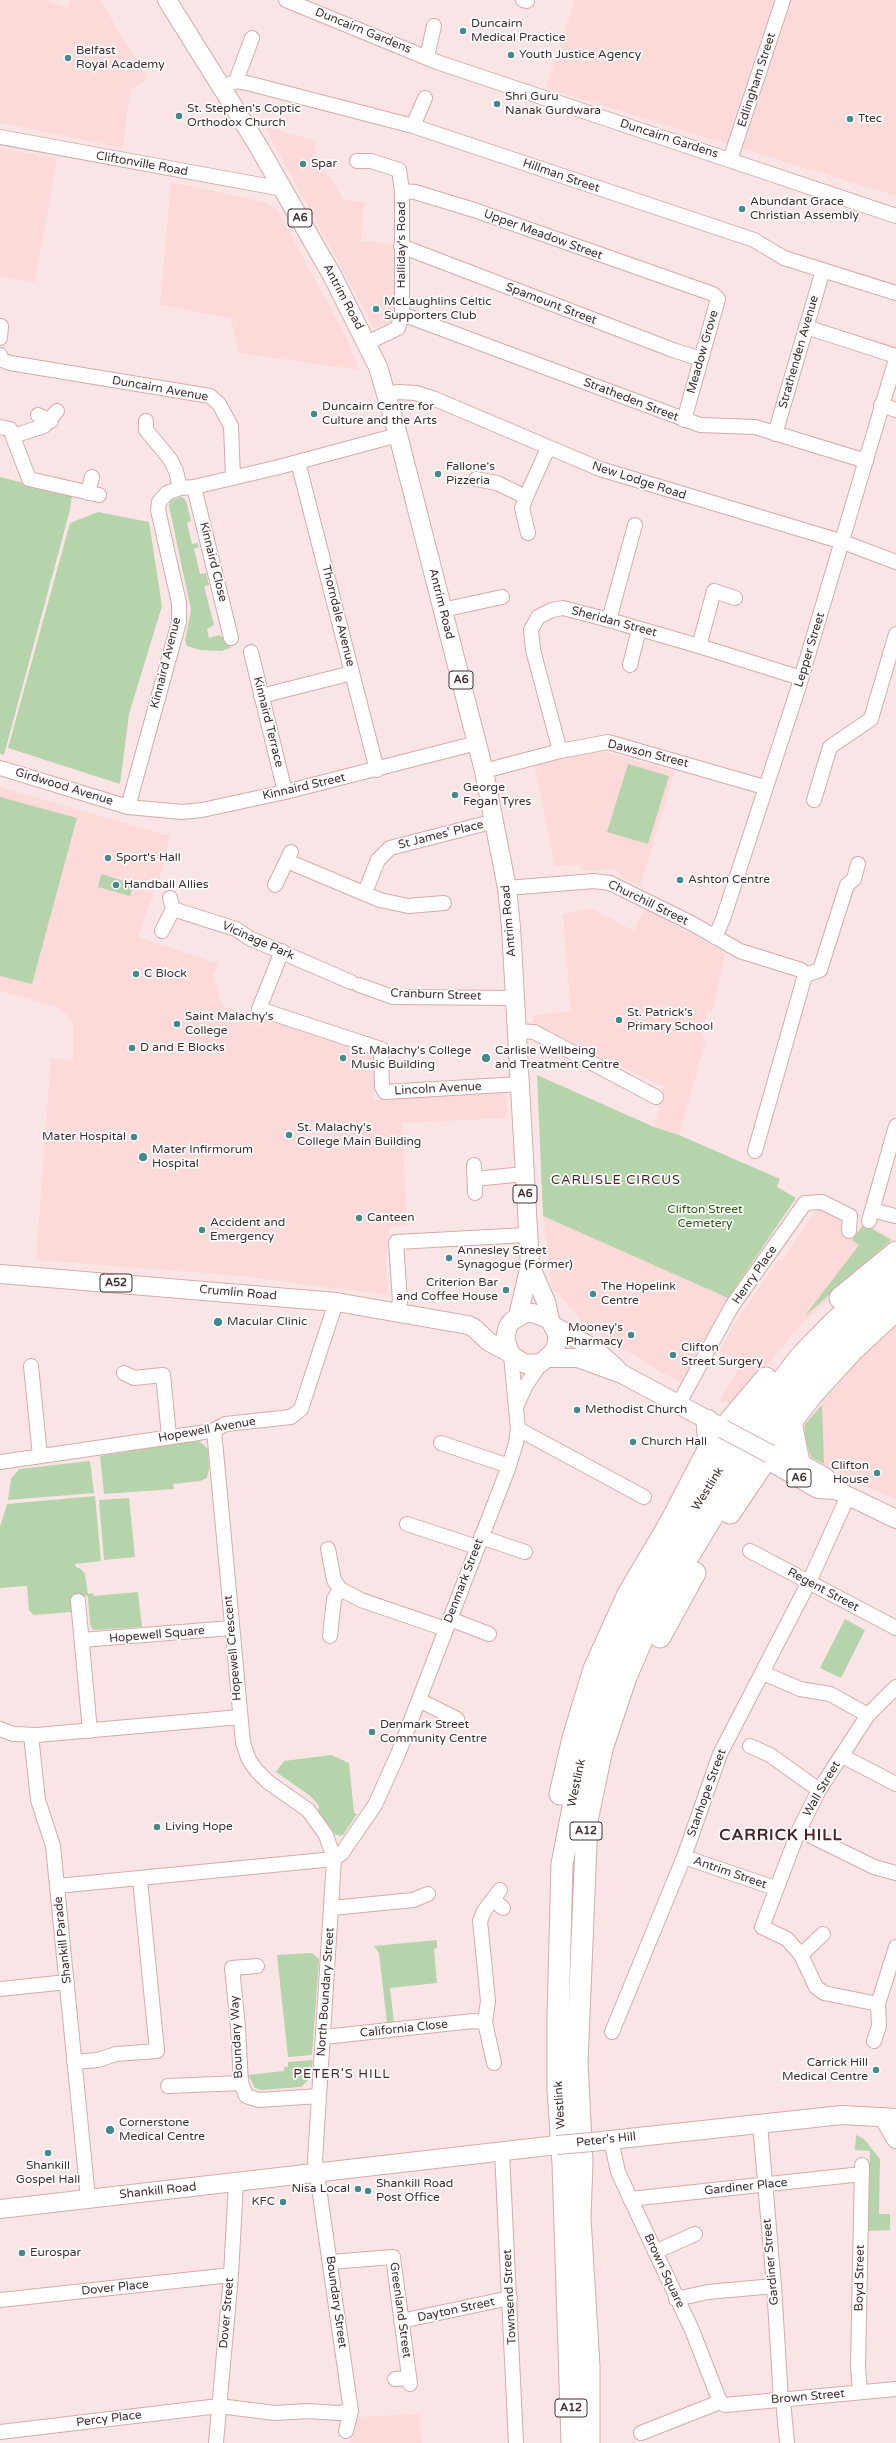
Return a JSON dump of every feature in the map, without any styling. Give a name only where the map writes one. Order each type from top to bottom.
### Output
[{"type":"highway","points":[[562,1864],[558,1822],[560,1795],[573,1738],[594,1669],[628,1594],[670,1523],[709,1448],[716,1444],[715,1424],[809,1328],[853,1286],[896,1252]]},
{"type":"highway","name":"Westlink","points":[[572,2443],[563,2164],[558,2082],[562,1864],[576,1786],[602,1694],[642,1601],[668,1554],[713,1480],[777,1385],[834,1322],[896,1270]]},
{"type":"highway","name":"Westlink","points":[[589,2443],[589,2366],[580,2218],[582,2162],[577,2063],[587,1821],[602,1749],[626,1677],[665,1595],[744,1466],[786,1403],[838,1344],[896,1293]]},
{"type":"highway","points":[[584,1869],[597,1829],[622,1730],[640,1680],[660,1635],[689,1583],[730,1514],[791,1422],[843,1361],[896,1310]]},
{"type":"highway","points":[[791,1422],[799,1462]]},
{"type":"highway","points":[[589,2366],[597,2392],[602,2443]]},
{"type":"highway","points":[[559,2443],[561,2404],[569,2373]]},
{"type":"main road","name":"Antrim Road","points":[[167,0],[229,84],[367,342],[378,367],[398,435],[484,771],[507,888],[515,998],[527,1234],[530,1265],[546,1302],[552,1323]]},
{"type":"main road","name":"Antrim Road","points":[[515,1318],[530,1265]]},
{"type":"main road","name":"Crumlin Road","points":[[0,1274],[336,1302],[397,1312],[474,1328],[515,1318]]},
{"type":"main road","name":"A6","points":[[622,1374],[595,1349],[533,1313],[515,1318],[508,1326],[504,1339],[509,1354],[525,1364],[545,1360],[578,1358],[622,1374],[770,1454]]},
{"type":"main road","name":"A6","points":[[545,1360],[557,1343],[552,1323]]},
{"type":"main road","points":[[474,1328],[489,1342],[509,1354]]},
{"type":"main road","name":"A6","points":[[770,1454],[777,1450],[825,1477],[842,1493]]},
{"type":"main road","name":"A6","points":[[770,1454],[770,1462],[818,1489],[842,1493],[896,1519]]},
{"type":"main road","name":"Peter's Hill","points":[[316,2172],[842,2115],[890,2118]]},
{"type":"main road","points":[[890,2118],[896,2139]]},
{"type":"main road","name":"Shankill Road","points":[[0,2209],[316,2172]]},
{"type":"street","name":"Duncairn Gardens","points":[[286,0],[427,57],[896,216]]},
{"type":"street","name":"Edlingham Street","points":[[730,160],[783,0]]},
{"type":"street","points":[[427,57],[434,26]]},
{"type":"street","points":[[229,84],[252,38]]},
{"type":"street","name":"Hillman Street","points":[[229,84],[287,92],[413,126],[754,240],[784,258],[896,293]]},
{"type":"street","points":[[413,126],[425,98]]},
{"type":"street","name":"Cliftonville Road","points":[[0,137],[284,189]]},
{"type":"street","name":"Halliday's Road","points":[[357,161],[371,161],[399,170],[402,191],[402,314],[398,328],[367,342]]},
{"type":"street","name":"Upper Meadow Street","points":[[402,191],[415,192],[474,210],[684,283]]},
{"type":"street","name":"Spamount Street","points":[[401,246],[673,350],[701,359]]},
{"type":"street","name":"Strathenden Avenue","points":[[775,434],[823,270]]},
{"type":"street","name":"Meadow Grove","points":[[684,283],[713,294],[718,299],[684,420]]},
{"type":"street","name":"Stratheden Street","points":[[402,314],[684,420],[713,427],[754,427],[866,461]]},
{"type":"street","points":[[806,327],[896,356]]},
{"type":"street","name":"Duncairn Avenue","points":[[0,355],[2,360],[10,364],[210,396],[219,404],[231,426],[233,478]]},
{"type":"street","name":"Lepper Street","points":[[714,937],[723,919],[764,787],[801,678],[866,461],[881,405],[896,359]]},
{"type":"street","name":"New Lodge Road","points":[[386,395],[397,392],[416,393],[435,399],[600,469],[650,486],[842,542],[896,562]]},
{"type":"street","points":[[881,405],[896,410]]},
{"type":"street","points":[[13,436],[44,426],[54,416],[38,415]]},
{"type":"street","name":"Kinnaird Close","points":[[146,421],[146,430],[170,459],[187,487],[232,638]]},
{"type":"street","points":[[0,427],[10,429],[29,479],[94,494],[92,477]]},
{"type":"street","points":[[233,478],[398,435]]},
{"type":"street","points":[[528,533],[522,508],[548,448]]},
{"type":"street","name":"Thorndale Avenue","points":[[298,462],[377,770]]},
{"type":"street","name":"Kinnaird Avenue","points":[[128,807],[179,622],[179,603],[158,510],[159,502],[167,493],[187,487],[233,478]]},
{"type":"street","points":[[476,479],[497,483],[526,497]]},
{"type":"street","points":[[609,620],[636,525]]},
{"type":"street","points":[[699,646],[714,591],[734,598]]},
{"type":"street","points":[[442,610],[502,597]]},
{"type":"street","name":"Sheridan Street","points":[[560,751],[533,650],[531,630],[538,617],[552,610],[563,608],[609,620],[801,678]]},
{"type":"street","points":[[630,665],[639,629]]},
{"type":"street","points":[[814,800],[830,747],[871,719],[896,634]]},
{"type":"street","name":"Kinnaird Terrace","points":[[250,652],[285,792]]},
{"type":"street","points":[[261,696],[352,673]]},
{"type":"street","name":"Dawson Street","points":[[484,771],[560,751],[608,742],[764,787]]},
{"type":"street","name":"Kinnaird Street","points":[[128,807],[165,812],[202,810],[377,770],[477,743]]},
{"type":"street","name":"Girdwood Avenue","points":[[0,768],[128,807]]},
{"type":"street","name":"St James' Place","points":[[365,892],[378,860],[390,848],[495,821]]},
{"type":"street","points":[[275,885],[289,857],[380,900],[408,906],[444,903]]},
{"type":"street","points":[[755,1152],[805,975],[820,970],[847,885],[854,879],[858,864]]},
{"type":"street","name":"Churchill Street","points":[[507,888],[603,881],[658,906],[740,951],[801,970],[805,975]]},
{"type":"street","name":"Vicinage Park","points":[[162,931],[171,904],[236,929],[249,938],[282,951],[355,984]]},
{"type":"street","name":"Lincoln Avenue","points":[[282,951],[259,1009],[381,1049],[382,1087],[385,1092],[520,1084]]},
{"type":"street","name":"Cranburn Street","points":[[355,984],[393,997],[515,998]]},
{"type":"street","points":[[517,1031],[534,1032],[656,1097]]},
{"type":"street","points":[[894,1216],[871,1216],[896,1126]]},
{"type":"street","points":[[474,1165],[475,1186],[524,1174]]},
{"type":"street","name":"Henry Place","points":[[678,1405],[732,1306],[805,1203],[822,1202],[850,1216],[849,1231]]},
{"type":"street","points":[[397,1312],[400,1301],[396,1242],[527,1234]]},
{"type":"street","name":"Hopewell Avenue","points":[[0,1462],[214,1430],[226,1424],[291,1417],[301,1409],[336,1302]]},
{"type":"street","name":"Denmark Street","points":[[334,1860],[342,1853],[375,1805],[398,1754],[509,1466],[516,1443],[518,1429],[517,1405],[509,1354]]},
{"type":"street","name":"Denmark Street","points":[[517,1405],[526,1385],[545,1360]]},
{"type":"street","points":[[31,1366],[40,1456]]},
{"type":"street","points":[[124,1373],[134,1378],[163,1375],[169,1436]]},
{"type":"street","points":[[518,1429],[644,1497]]},
{"type":"street","name":"Hopewell Crescent","points":[[0,1729],[13,1734],[31,1735],[240,1717],[214,1430]]},
{"type":"street","points":[[441,1443],[509,1466]]},
{"type":"street","name":"Stanhope Street","points":[[612,2032],[684,1857],[720,1754],[809,1582],[842,1493]]},
{"type":"street","points":[[407,1524],[525,1552]]},
{"type":"street","points":[[328,1549],[334,1580],[340,1589],[361,1600],[489,1634]]},
{"type":"street","name":"Regent Street","points":[[750,1551],[896,1628]]},
{"type":"street","points":[[330,1636],[334,1599],[340,1589]]},
{"type":"street","points":[[78,1601],[90,1731]]},
{"type":"street","name":"Hopewell Square","points":[[82,1640],[231,1628]]},
{"type":"street","points":[[763,1673],[800,1689],[830,1694],[868,1715]]},
{"type":"street","name":"Wall Street","points":[[801,1955],[787,1939],[762,1927],[775,1888],[799,1830],[819,1790],[868,1715],[896,1687]]},
{"type":"street","points":[[419,1700],[457,1719]]},
{"type":"street","points":[[240,1717],[243,1742],[249,1760],[268,1782],[308,1810],[326,1835],[334,1860]]},
{"type":"street","points":[[31,1735],[38,1800],[53,1846],[58,1886]]},
{"type":"street","points":[[750,1746],[770,1755],[819,1790]]},
{"type":"street","points":[[842,1756],[896,1784]]},
{"type":"street","points":[[799,1830],[874,1867],[896,1873]]},
{"type":"street","name":"Antrim Street","points":[[684,1857],[775,1888]]},
{"type":"street","name":"Shankill Parade","points":[[88,2198],[58,1886],[334,1860]]},
{"type":"street","name":"North Boundary Street","points":[[316,2172],[315,2160],[324,2037],[334,1860]]},
{"type":"street","points":[[74,2062],[98,2060],[116,2054],[157,2051],[140,1879]]},
{"type":"street","points":[[332,1908],[413,1900],[428,1894]]},
{"type":"street","points":[[494,2063],[485,2022],[488,2001],[480,1922],[484,1911],[498,1899]]},
{"type":"street","points":[[823,1934],[801,1955],[816,1987],[824,1993],[878,2004]]},
{"type":"street","points":[[874,2040],[879,2026],[878,2004],[896,1947]]},
{"type":"street","name":"Boundary Way","points":[[168,2086],[241,2083],[238,2026],[232,1968],[257,1966]]},
{"type":"street","points":[[0,1989],[67,1982]]},
{"type":"street","name":"California Close","points":[[324,2037],[473,2021],[485,2022]]},
{"type":"street","points":[[241,2083],[246,2096],[259,2100],[319,2096]]},
{"type":"street","name":"Gardiner Street","points":[[760,2124],[782,2400],[787,2443]]},
{"type":"street","name":"Brown Square","points":[[611,2140],[618,2172],[676,2299],[720,2402]]},
{"type":"street","name":"Townsend Street","points":[[502,2152],[516,2443]]},
{"type":"street","name":"Gardiner Place","points":[[630,2199],[765,2185],[862,2169]]},
{"type":"street","name":"Boyd Street","points":[[860,2392],[858,2366],[862,2169]]},
{"type":"street","name":"Boundary Street","points":[[316,2172],[351,2411],[346,2431]]},
{"type":"street","name":"Dover Street","points":[[216,2443],[236,2182]]},
{"type":"street","points":[[655,2252],[695,2234]]},
{"type":"street","name":"Greenland Street","points":[[330,2262],[393,2257],[401,2321],[405,2380]]},
{"type":"street","name":"Dover Place","points":[[0,2300],[230,2275]]},
{"type":"street","points":[[676,2299],[708,2292],[774,2286]]},
{"type":"street","name":"Dayton Street","points":[[401,2321],[510,2298]]},
{"type":"street","name":"Brown Street","points":[[720,2402],[725,2405],[896,2389]]},
{"type":"street","points":[[641,2432],[720,2402]]},
{"type":"street","name":"Percy Place","points":[[0,2432],[219,2406],[275,2413],[308,2411],[338,2413],[351,2411]]},
{"type":"shaded area","name":"Belfast Royal Academy","points":[[0,0],[46,0],[67,8],[71,0],[100,0],[147,78],[130,90],[123,148],[0,123]]},
{"type":"shaded area","points":[[575,0],[896,0],[896,196],[546,88]]},
{"type":"shaded area","points":[[264,126],[316,141],[315,155],[344,200],[364,202],[361,241],[395,244],[395,321],[374,328]]},
{"type":"shaded area","points":[[0,148],[57,158],[35,282],[0,276]]},
{"type":"shaded area","points":[[171,182],[255,200],[269,204],[276,208],[348,340],[359,370],[239,353],[231,318],[160,305]]},
{"type":"shaded area","points":[[592,749],[675,771],[640,886],[619,876],[620,872],[612,869],[585,871],[579,865],[555,866],[534,764]]},
{"type":"shaded area","name":"Saint Malachy's College","points":[[0,787],[170,836],[162,870],[138,937],[218,964],[213,976],[222,1006],[313,1033],[375,1055],[374,1100],[506,1093],[507,1118],[402,1123],[407,1226],[389,1227],[386,1262],[388,1295],[241,1276],[36,1260],[51,1058],[73,1060],[73,1022],[60,1008],[0,991]]},
{"type":"shaded area","name":"St. Patrick's Primary School","points":[[645,908],[725,953],[713,1011],[708,1009],[701,1037],[706,1039],[679,1135],[654,1127],[664,1087],[533,1024],[532,1016],[571,1011],[563,914],[593,909],[634,931]]},
{"type":"shaded area","points":[[817,1209],[846,1222],[855,1233],[864,1222],[894,1240],[862,1266],[798,1328],[736,1403],[719,1402],[742,1363],[720,1351],[732,1328],[779,1259],[783,1260]]},
{"type":"shaded area","points":[[543,1216],[728,1298],[680,1383],[583,1325],[567,1303],[552,1289]]},
{"type":"shaded area","points":[[896,1323],[896,1499],[863,1485],[811,1457],[807,1448],[805,1424],[866,1351]]},
{"type":"shaded area","points":[[419,2414],[422,2443],[351,2443],[357,2417]]},
{"type":"green space","points":[[0,477],[72,495],[70,510],[4,755],[0,754]]},
{"type":"green space","points":[[181,497],[185,499],[191,521],[187,523],[192,544],[197,543],[199,547],[194,549],[200,574],[206,573],[209,585],[204,586],[214,625],[207,629],[209,638],[219,635],[226,639],[231,648],[221,651],[200,650],[187,646],[185,640],[191,610],[169,506],[170,501]]},
{"type":"green space","points":[[98,512],[149,522],[162,606],[129,714],[120,784],[8,748],[70,523]]},
{"type":"green space","points":[[628,764],[669,776],[648,844],[607,832]]},
{"type":"green space","points":[[0,797],[77,818],[32,984],[0,976]]},
{"type":"green space","name":"Handball Allies","points":[[101,874],[134,884],[130,896],[98,887]]},
{"type":"green space","name":"Clifton Street Cemetery","points":[[537,1075],[654,1127],[679,1135],[780,1179],[777,1187],[796,1198],[728,1298],[543,1216]]},
{"type":"green space","points":[[864,1224],[891,1240],[804,1317],[859,1245],[852,1240]]},
{"type":"green space","points":[[822,1405],[824,1464],[811,1457],[804,1435],[805,1424]]},
{"type":"green space","points":[[199,1441],[208,1449],[209,1468],[207,1478],[200,1481],[173,1484],[174,1489],[104,1494],[100,1456]]},
{"type":"green space","points":[[90,1461],[94,1493],[8,1500],[11,1479],[19,1469]]},
{"type":"green space","points":[[95,1496],[101,1561],[75,1564],[76,1567],[81,1569],[85,1574],[88,1594],[93,1593],[94,1596],[138,1592],[142,1627],[93,1630],[90,1624],[88,1596],[71,1597],[72,1612],[34,1615],[29,1610],[27,1586],[0,1588],[0,1527],[7,1504]]},
{"type":"green space","points":[[129,1498],[135,1557],[104,1560],[99,1500]]},
{"type":"green space","points":[[845,1619],[865,1630],[841,1678],[820,1668]]},
{"type":"green space","points":[[331,1755],[349,1763],[354,1813],[357,1814],[343,1835],[340,1836],[334,1834],[318,1812],[319,1805],[309,1795],[276,1772],[284,1761]]},
{"type":"green space","points":[[437,1940],[437,1948],[434,1949],[437,1983],[390,1988],[394,2022],[387,2023],[379,1953],[374,1946]]},
{"type":"green space","points":[[312,1953],[319,1959],[312,2055],[288,2057],[277,1955]]},
{"type":"green space","points":[[313,2060],[310,2078],[301,2087],[261,2090],[255,2088],[248,2075],[284,2071],[284,2067],[288,2067],[288,2062]]},
{"type":"green space","points":[[856,2135],[864,2139],[880,2159],[879,2214],[890,2214],[890,2230],[868,2231],[870,2151],[855,2150]]},
{"type":"place","name":"Duncairn Medical Practice","points":[[463,31]]},
{"type":"place","name":"Youth Justice Agency","points":[[511,55]]},
{"type":"place","name":"Belfast Royal Academy","points":[[68,58]]},
{"type":"place","name":"Shri Guru Nanak Gurdwara","points":[[497,104]]},
{"type":"place","name":"St. Stephen's Coptic Orthodox Church","points":[[179,116]]},
{"type":"place","name":"Ttec","points":[[850,119]]},
{"type":"place","name":"Spar","points":[[303,164]]},
{"type":"place","name":"Abundant Grace Christian Assembly","points":[[742,209]]},
{"type":"place","name":"McLaughlins Celtic Supporters Club","points":[[376,309]]},
{"type":"place","name":"Duncairn Centre for Culture and the Arts","points":[[314,414]]},
{"type":"place","name":"Fallone's Pizzeria","points":[[438,474]]},
{"type":"place","name":"George Fegan Tyres","points":[[455,795]]},
{"type":"place","name":"Sport's Hall","points":[[108,858]]},
{"type":"place","name":"Ashton Centre","points":[[680,880]]},
{"type":"place","name":"Handball Allies","points":[[116,885]]},
{"type":"place","name":"C Block","points":[[136,974]]},
{"type":"place","name":"St. Patrick's Primary School","points":[[619,1020]]},
{"type":"place","name":"Saint Malachy's College","points":[[177,1024]]},
{"type":"place","name":"D and E Blocks","points":[[132,1048]]},
{"type":"place","name":"St. Malachy's College Music Building","points":[[343,1058]]},
{"type":"place","name":"Carlisle Wellbeing and Treatment Centre","points":[[486,1058]]},
{"type":"place","name":"St. Malachy's College Main Building","points":[[289,1135]]},
{"type":"place","name":"Mater Hospital","points":[[134,1137]]},
{"type":"place","name":"Mater Infirmorum Hospital","points":[[143,1157]]},
{"type":"place","name":"Canteen","points":[[359,1218]]},
{"type":"place","name":"Accident and Emergency","points":[[202,1230]]},
{"type":"place","name":"Annesley Street Synagogue (Former)","points":[[449,1258]]},
{"type":"place","name":"Criterion Bar and Coffee House","points":[[506,1290]]},
{"type":"place","name":"The Hopelink Centre","points":[[593,1294]]},
{"type":"place","name":"Macular Clinic","points":[[218,1322]]},
{"type":"place","name":"Mooney's Pharmacy","points":[[631,1335]]},
{"type":"place","name":"Clifton Street Surgery","points":[[673,1355]]},
{"type":"place","name":"Methodist Church","points":[[577,1410]]},
{"type":"place","name":"Church Hall","points":[[633,1442]]},
{"type":"place","name":"Clifton House","points":[[877,1473]]},
{"type":"place","name":"Denmark Street Community Centre","points":[[372,1732]]},
{"type":"place","name":"Living Hope","points":[[157,1827]]},
{"type":"place","name":"Carrick Hill Medical Centre","points":[[876,2070]]},
{"type":"place","name":"Cornerstone Medical Centre","points":[[110,2130]]},
{"type":"place","name":"Shankill Gospel Hall","points":[[48,2153]]},
{"type":"place","name":"Nisa Local","points":[[358,2189]]},
{"type":"place","name":"Shankill Road Post Office","points":[[368,2191]]},
{"type":"place","name":"KFC","points":[[283,2202]]},
{"type":"place","name":"Eurospar","points":[[22,2253]]},
{"type":"district","name":"CARLISLE CIRCUS","points":[[616,1181]]},
{"type":"district","name":"CARRICK HILL","points":[[781,1836]]},
{"type":"district","name":"PETER'S HILL","points":[[342,2075]]}]
